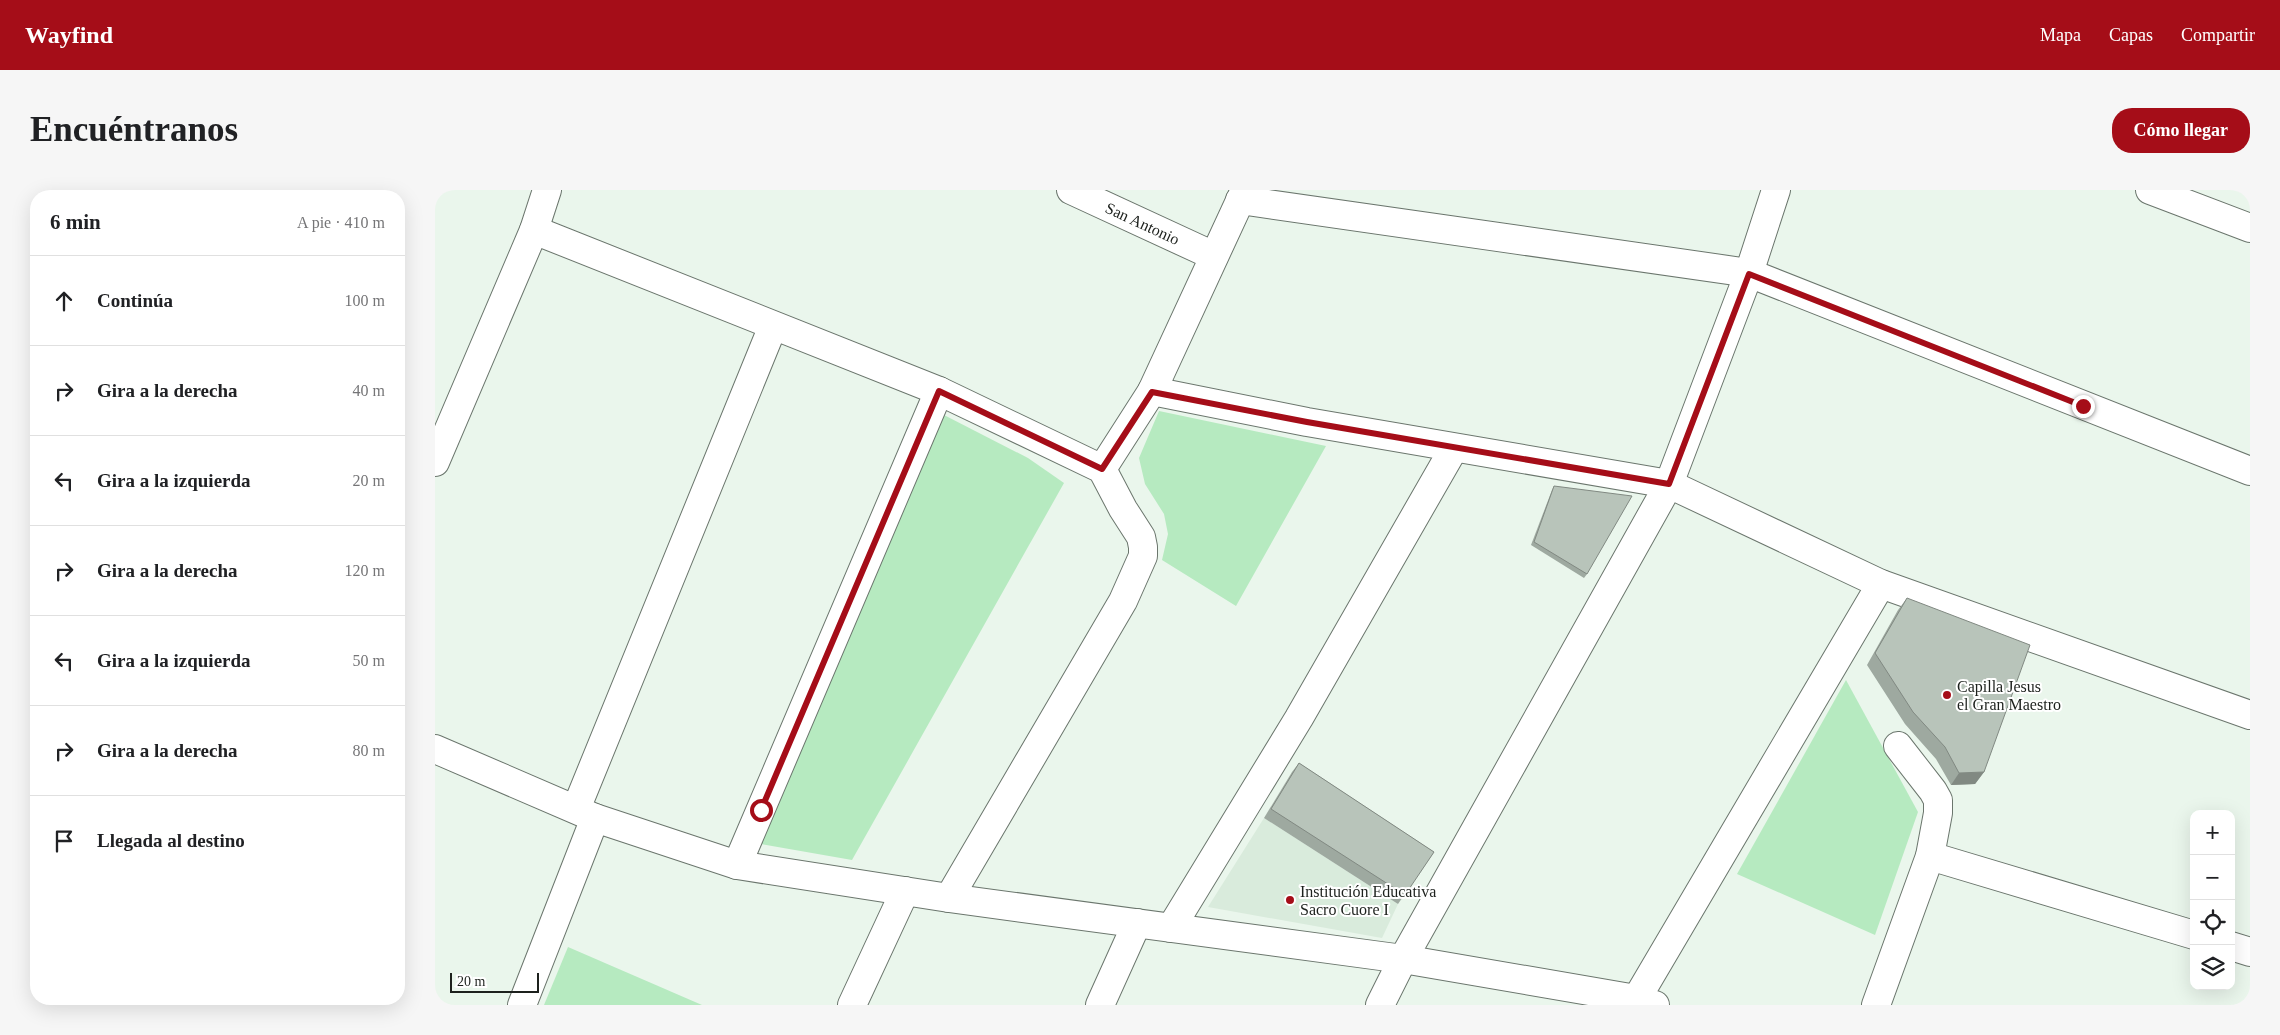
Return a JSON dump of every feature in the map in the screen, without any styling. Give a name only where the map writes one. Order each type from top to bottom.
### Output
[{"type":"street","points":[[435,462],[534,230],[547,190]]},
{"type":"street","name":"San Antonio","points":[[1071,190],[1215,256]]},
{"type":"street","points":[[1380,1005],[1403,959],[1669,484],[1749,274],[1776,190]]},
{"type":"street","points":[[2150,190],[2250,228]]},
{"type":"street","points":[[1102,469],[1152,392],[1243,195],[1749,274],[2250,472]]},
{"type":"street","points":[[534,230],[939,391],[1102,469],[1123,509],[1141,537],[1143,556],[1123,601],[949,898]]},
{"type":"street","points":[[522,1005],[585,813],[773,326]]},
{"type":"street","points":[[737,865],[939,391]]},
{"type":"street","points":[[1152,392],[1453,448],[1669,484],[1881,584],[2250,715]]},
{"type":"street","points":[[1171,928],[1299,718],[1453,448]]},
{"type":"street","points":[[435,749],[585,813],[737,865],[949,898],[1403,959],[1642,1003],[1881,584]]},
{"type":"street","points":[[1876,1005],[1930,856],[1938,813],[1938,800],[1933,791],[1898,746]]},
{"type":"street","points":[[1930,856],[2190,934]]},
{"type":"street","points":[[852,1005],[905,891]]},
{"type":"street","points":[[1100,1005],[1137,923]]},
{"type":"street","points":[[2235,947],[2250,952]]},
{"type":"shaded area","points":[[1264,818],[1398,904],[1382,938],[1208,907]]},
{"type":"green space","points":[[1159,411],[1326,446],[1236,606],[1162,560],[1168,534],[1164,514],[1145,484],[1139,458]]},
{"type":"green space","points":[[944,415],[1028,458],[1064,483],[852,860],[761,844]]},
{"type":"green space","points":[[1846,680],[1918,812],[1875,935],[1737,874]]},
{"type":"green space","points":[[568,947],[702,1005],[544,1005]]},
{"type":"building","points":[[1554,486],[1632,496],[1587,574],[1534,542]]},
{"type":"building","name":"Capilla Jesus el Gran Maestro","points":[[1907,598],[2030,645],[1984,772],[1959,773],[1945,747],[1913,712],[1875,653]]},
{"type":"building","points":[[1299,763],[1434,852],[1405,895],[1271,809]]},
{"type":"place","name":"Capilla Jesus el Gran Maestro","points":[[1947,695]]},
{"type":"place","name":"Institución Educativa Sacro Cuore I","points":[[1290,900]]},
{"type":"route","points":[[761,810],[939,391],[1102,469],[1152,392],[1453,448],[1669,484],[1749,274],[2083,406]]}]
